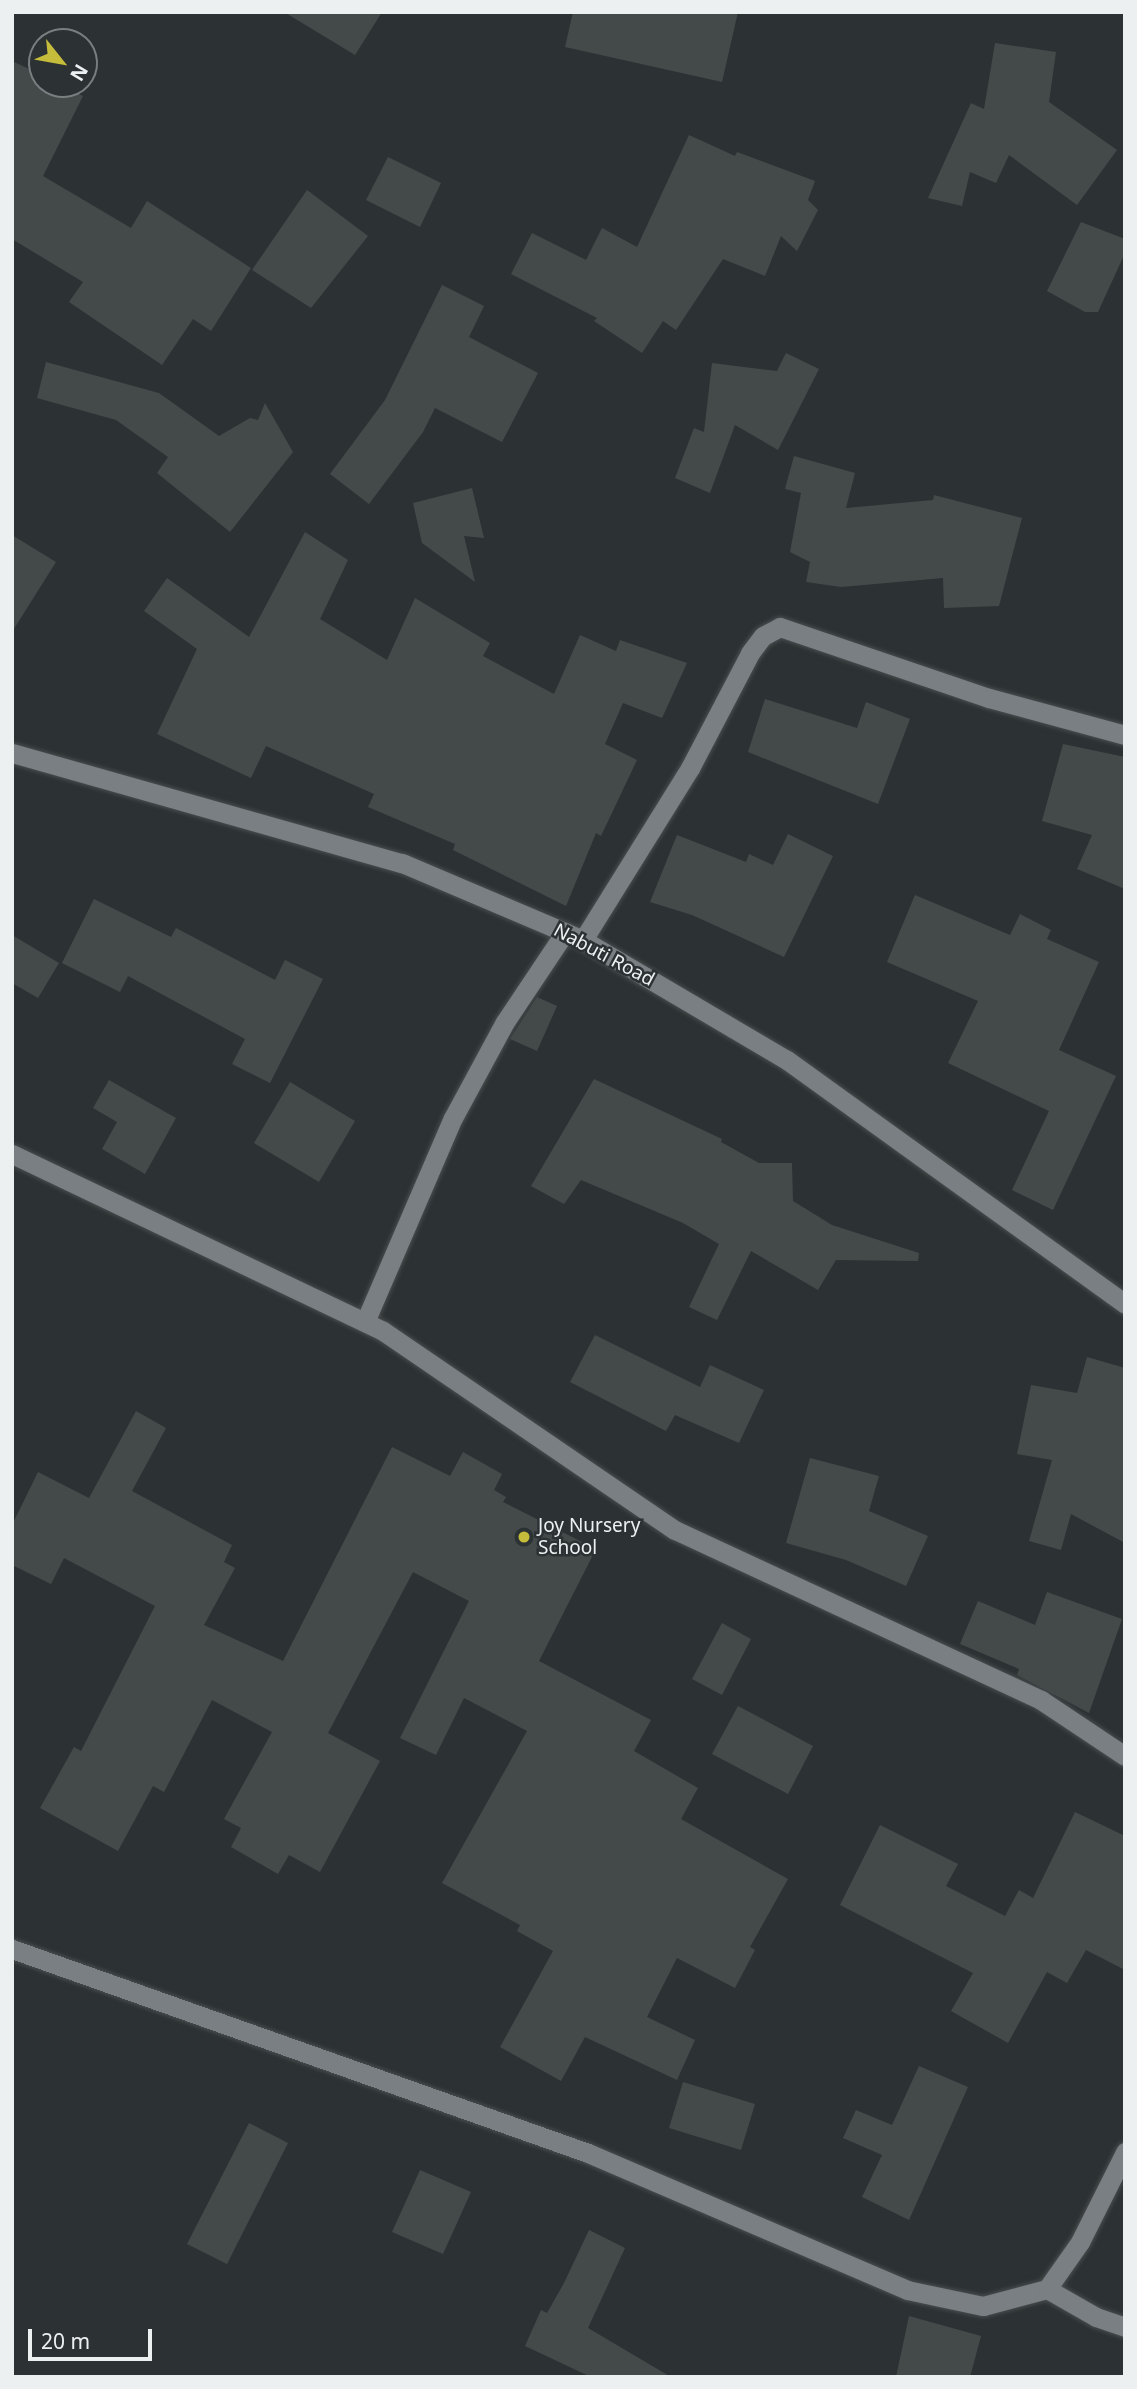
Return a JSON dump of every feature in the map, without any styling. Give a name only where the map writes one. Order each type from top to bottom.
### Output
[{"type":"street","points":[[365,1322],[453,1118],[505,1022],[574,936],[690,768],[750,653],[763,636],[780,627],[989,698],[1125,735]]},
{"type":"street","name":"Nabuti Road","points":[[12,753],[402,863],[574,936],[787,1060],[1125,1304]]},
{"type":"street","points":[[12,1154],[365,1322],[675,1530],[1041,1700],[1125,1756]]},
{"type":"street","points":[[12,1949],[588,2152],[907,2290],[982,2305],[1047,2289],[1080,2242],[1125,2152]]},
{"type":"street","points":[[1047,2289],[1096,2317],[1125,2327]]},
{"type":"building","points":[[284,12],[382,12],[355,55]]},
{"type":"building","points":[[573,12],[738,12],[722,82],[565,47]]},
{"type":"building","points":[[995,43],[1056,52],[1049,102],[1117,150],[1077,205],[1009,155],[996,183],[970,172],[962,206],[928,198],[971,103],[984,109]]},
{"type":"building","points":[[12,61],[28,68],[28,98],[82,98],[43,176],[131,228],[147,201],[251,268],[211,331],[193,319],[162,365],[69,302],[83,282],[12,239]]},
{"type":"building","points":[[689,135],[735,156],[737,152],[815,181],[808,200],[818,210],[797,251],[781,236],[765,276],[723,259],[676,330],[663,321],[642,353],[594,321],[597,318],[511,274],[532,233],[586,260],[602,228],[637,247]]},
{"type":"building","points":[[388,157],[441,183],[420,227],[366,200]]},
{"type":"building","points":[[307,190],[368,236],[311,308],[252,270]]},
{"type":"building","points":[[1081,222],[1125,239],[1125,253],[1098,312],[1085,312],[1047,291]]},
{"type":"building","points":[[442,285],[484,306],[469,337],[538,373],[502,442],[435,408],[423,432],[369,504],[330,474],[385,400]]},
{"type":"building","points":[[786,353],[819,369],[778,450],[735,425],[710,493],[675,478],[694,428],[704,432],[712,363],[777,371]]},
{"type":"building","points":[[46,362],[159,393],[219,436],[250,418],[258,420],[265,403],[293,452],[230,532],[157,473],[168,457],[116,420],[37,398]]},
{"type":"building","points":[[794,456],[855,473],[846,508],[933,500],[934,495],[1022,518],[999,606],[944,608],[943,578],[841,587],[806,582],[810,562],[790,552],[801,493],[785,489]]},
{"type":"building","points":[[472,488],[484,538],[464,536],[475,582],[422,543],[413,503]]},
{"type":"building","points":[[305,532],[348,560],[320,619],[387,660],[415,598],[490,643],[483,656],[554,694],[580,635],[616,651],[620,640],[687,663],[662,718],[623,703],[605,744],[637,760],[601,836],[596,833],[566,906],[453,850],[455,844],[368,807],[374,794],[266,746],[251,778],[157,734],[197,649],[144,611],[167,578],[249,637]]},
{"type":"building","points":[[12,535],[56,562],[12,632]]},
{"type":"building","points":[[765,699],[857,728],[866,702],[910,719],[878,804],[748,752]]},
{"type":"building","points":[[1063,744],[1125,757],[1125,889],[1077,869],[1092,835],[1042,821]]},
{"type":"building","points":[[788,834],[833,856],[784,957],[692,915],[650,902],[677,835],[746,862],[749,854],[773,865]]},
{"type":"building","points":[[915,895],[1010,935],[1020,914],[1051,930],[1047,939],[1099,962],[1059,1050],[1116,1076],[1053,1210],[1012,1190],[1049,1111],[948,1063],[978,1001],[887,962]]},
{"type":"building","points":[[94,899],[171,937],[176,928],[275,980],[285,960],[323,979],[270,1083],[232,1064],[245,1039],[128,976],[120,992],[62,963]]},
{"type":"building","points":[[12,935],[59,963],[38,998],[12,983]]},
{"type":"building","points":[[537,997],[557,1006],[537,1051],[510,1039]]},
{"type":"building","points":[[594,1079],[722,1139],[721,1142],[759,1163],[792,1163],[793,1201],[832,1225],[919,1253],[918,1261],[836,1260],[818,1290],[751,1251],[717,1320],[689,1307],[719,1244],[683,1223],[581,1180],[564,1204],[531,1186]]},
{"type":"building","points":[[109,1080],[176,1118],[145,1174],[102,1149],[117,1122],[93,1108]]},
{"type":"building","points":[[290,1082],[355,1121],[319,1182],[254,1143]]},
{"type":"building","points":[[595,1335],[700,1387],[710,1365],[764,1390],[739,1443],[675,1415],[666,1431],[570,1382]]},
{"type":"building","points":[[1087,1357],[1125,1368],[1125,1543],[1071,1514],[1061,1550],[1029,1541],[1052,1460],[1017,1454],[1031,1385],[1077,1393]]},
{"type":"building","points":[[136,1411],[166,1428],[132,1491],[232,1545],[224,1562],[235,1568],[204,1625],[283,1661],[392,1447],[450,1476],[463,1452],[502,1474],[494,1490],[506,1497],[503,1502],[596,1549],[539,1661],[651,1720],[634,1751],[698,1788],[681,1819],[788,1879],[750,1947],[755,1950],[735,1988],[677,1958],[647,2017],[695,2040],[677,2080],[585,2037],[561,2081],[500,2047],[553,1951],[517,1931],[520,1925],[442,1883],[527,1731],[464,1698],[436,1755],[400,1738],[469,1601],[413,1572],[328,1733],[380,1761],[320,1872],[289,1855],[278,1874],[231,1847],[241,1828],[224,1819],[272,1732],[212,1700],[164,1792],[153,1786],[118,1851],[40,1808],[74,1747],[81,1751],[155,1606],[64,1558],[51,1584],[12,1565],[12,1525],[38,1472],[89,1498]]},
{"type":"building","points":[[810,1458],[879,1476],[869,1511],[928,1536],[906,1586],[846,1560],[786,1543]]},
{"type":"building","points":[[1047,1592],[1122,1619],[1089,1713],[1017,1675],[1019,1669],[960,1644],[978,1601],[1035,1625]]},
{"type":"building","points":[[722,1623],[751,1639],[722,1695],[692,1679]]},
{"type":"building","points":[[738,1706],[813,1746],[788,1794],[712,1754]]},
{"type":"building","points":[[1075,1812],[1125,1836],[1125,1970],[1086,1950],[1067,1983],[1047,1972],[1008,2043],[951,2011],[973,1973],[840,1905],[880,1825],[958,1864],[946,1886],[1005,1916],[1019,1890],[1033,1898]]},
{"type":"building","points":[[919,2066],[968,2087],[909,2220],[862,2197],[882,2155],[843,2138],[856,2110],[892,2125]]},
{"type":"building","points":[[683,2082],[755,2104],[741,2150],[669,2128]]},
{"type":"building","points":[[249,2123],[288,2143],[227,2264],[187,2244]]},
{"type":"building","points":[[420,2170],[471,2192],[443,2254],[392,2232]]},
{"type":"building","points":[[589,2230],[625,2248],[588,2328],[671,2377],[591,2377],[525,2346],[541,2310],[547,2313],[564,2283]]},
{"type":"building","points":[[909,2316],[981,2336],[970,2377],[896,2377]]},
{"type":"place","name":"Joy Nursery School","points":[[524,1537]]}]
